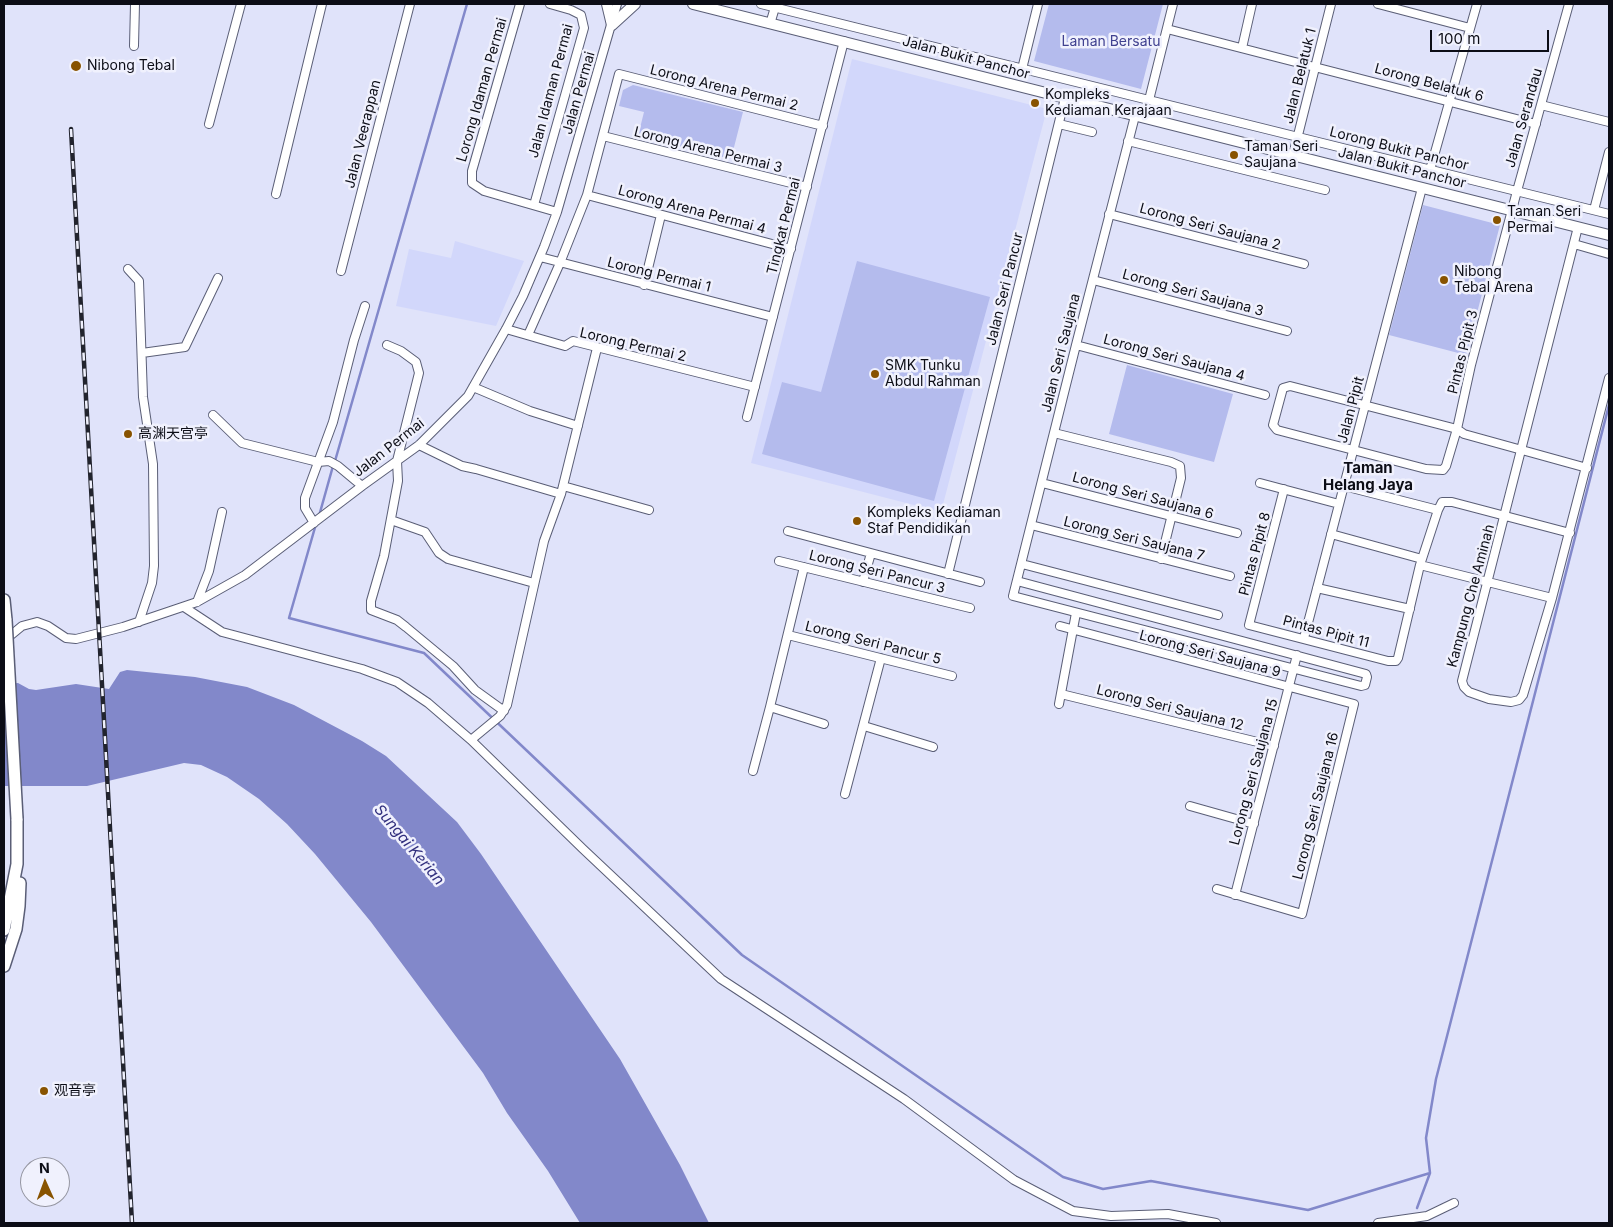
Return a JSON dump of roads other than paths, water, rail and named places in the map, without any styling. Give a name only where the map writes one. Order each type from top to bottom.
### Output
[{"type":"highway","points":[[4,600],[20,888],[16,929],[4,966]]},
{"type":"highway","points":[[4,930],[18,864]]},
{"type":"main road","points":[[607,4],[612,25],[635,4]]},
{"type":"main road","name":"Jalan Bukit Panchor","points":[[693,4],[1609,234]]},
{"type":"street","points":[[134,46],[135,4]]},
{"type":"street","points":[[209,124],[241,4]]},
{"type":"street","points":[[276,194],[322,4]]},
{"type":"street","name":"Jalan Veerappan","points":[[341,271],[410,4]]},
{"type":"street","name":"Lorong Idaman Permai","points":[[520,4],[472,171],[472,183],[484,190],[534,205]]},
{"type":"street","name":"Jalan Idaman Permai","points":[[534,205],[584,28],[581,15],[550,4]]},
{"type":"street","name":"Jalan Permai","points":[[4,641],[22,626],[29,623],[37,622],[48,626],[70,639],[138,622],[197,602],[245,575],[419,445],[468,396],[523,296],[557,212],[617,4]]},
{"type":"street","points":[[761,4],[775,6],[770,24]]},
{"type":"street","points":[[1022,69],[1038,4]]},
{"type":"street","points":[[1150,100],[1173,4]]},
{"type":"street","points":[[1242,48],[1252,4]]},
{"type":"street","name":"Jalan Belatuk 1","points":[[1293,155],[1331,4]]},
{"type":"street","points":[[1378,4],[1470,28]]},
{"type":"street","points":[[1430,170],[1478,4]]},
{"type":"street","name":"Jalan Serandau","points":[[1512,210],[1569,4]]},
{"type":"street","name":"Lorong Bukit Panchor","points":[[775,6],[1609,214]]},
{"type":"street","name":"Lorong Belatuk 6","points":[[1167,29],[1536,124]]},
{"type":"street","name":"Tingkat Permai","points":[[747,417],[844,41]]},
{"type":"street","name":"Lorong Arena Permai 2","points":[[603,136],[620,74],[823,126]]},
{"type":"street","name":"Jalan Seri Pancur","points":[[948,574],[1065,98]]},
{"type":"street","points":[[1541,105],[1609,122]]},
{"type":"street","name":"Jalan Seri Saujana","points":[[1076,613],[1014,596],[1135,116]]},
{"type":"street","points":[[1059,124],[1092,132]]},
{"type":"street","points":[[528,336],[587,195],[603,136]]},
{"type":"street","name":"Lorong Arena Permai 3","points":[[603,136],[807,188]]},
{"type":"street","points":[[1128,141],[1325,190]]},
{"type":"street","points":[[1594,210],[1609,152]]},
{"type":"street","name":"Jalan Pipit","points":[[1304,638],[1422,188]]},
{"type":"street","name":"Lorong Arena Permai 4","points":[[587,195],[791,249]]},
{"type":"street","points":[[534,205],[557,212]]},
{"type":"street","name":"Pintas Pipit 3","points":[[1353,450],[1426,469],[1443,470],[1448,462],[1457,429],[1472,362],[1512,210]]},
{"type":"street","name":"Lorong Seri Saujana 2","points":[[1110,214],[1304,264]]},
{"type":"street","points":[[644,285],[661,215]]},
{"type":"street","name":"Kampung Che Aminah","points":[[1578,227],[1462,681],[1469,692],[1489,699],[1511,702],[1519,700],[1524,695],[1570,534],[1609,378]]},
{"type":"street","points":[[1574,244],[1609,254]]},
{"type":"street","name":"Lorong Permai 1","points":[[540,256],[644,285],[773,317]]},
{"type":"street","points":[[128,269],[139,281],[143,396],[153,464],[154,566],[152,583],[138,622]]},
{"type":"street","points":[[142,353],[185,346],[218,278]]},
{"type":"street","name":"Lorong Seri Saujana 3","points":[[1093,280],[1287,331]]},
{"type":"street","points":[[314,523],[305,508],[305,498],[333,422],[364,306]]},
{"type":"street","name":"Lorong Permai 2","points":[[506,330],[565,346],[573,341],[755,387]]},
{"type":"street","points":[[387,345],[401,350],[416,362],[419,373],[397,461],[398,481],[384,556],[371,601],[371,610],[397,620],[406,627],[453,666],[475,690],[502,713]]},
{"type":"street","name":"Lorong Seri Saujana 4","points":[[1076,345],[1265,395]]},
{"type":"street","points":[[475,738],[502,713],[507,705],[544,541],[562,490],[597,348]]},
{"type":"street","points":[[1353,450],[1277,430],[1274,425],[1283,388],[1290,386],[1365,404],[1587,468]]},
{"type":"street","points":[[473,387],[530,411],[578,426]]},
{"type":"street","points":[[213,415],[242,443],[318,462],[329,461],[362,486]]},
{"type":"street","points":[[1054,433],[1171,462],[1180,466],[1181,478],[1162,558]]},
{"type":"street","points":[[419,445],[462,466],[649,510]]},
{"type":"street","name":"Lorong Seri Saujana 6","points":[[1042,482],[1237,533]]},
{"type":"street","points":[[1260,483],[1339,504]]},
{"type":"street","points":[[1344,486],[1438,510]]},
{"type":"street","name":"Pintas Pipit 8","points":[[1249,625],[1284,489]]},
{"type":"street","points":[[1317,588],[1410,609],[1421,562],[1442,502],[1447,501],[1570,534]]},
{"type":"street","points":[[197,602],[209,571],[222,512]]},
{"type":"street","points":[[391,520],[425,532],[439,552],[448,559],[534,583]]},
{"type":"street","name":"Lorong Seri Saujana 7","points":[[1031,525],[1230,576]]},
{"type":"street","points":[[788,531],[980,582]]},
{"type":"street","points":[[1331,534],[1487,582],[1552,598]]},
{"type":"street","points":[[863,582],[871,553]]},
{"type":"street","name":"Lorong Seri Pancur 3","points":[[778,561],[970,608]]},
{"type":"street","points":[[1022,564],[1218,615]]},
{"type":"street","points":[[753,771],[804,567]]},
{"type":"street","points":[[1017,581],[1297,655],[1366,674],[1367,677],[1365,685],[1361,686],[1076,613],[1059,704]]},
{"type":"street","points":[[184,607],[222,632],[362,669],[398,682],[475,738],[583,849],[721,979],[904,1100],[1014,1180],[1073,1210],[1111,1216],[1168,1214],[1216,1223]]},
{"type":"street","name":"Pintas Pipit 11","points":[[1249,625],[1388,661],[1396,661],[1400,654],[1410,609]]},
{"type":"street","name":"Lorong Seri Saujana 9","points":[[1060,626],[1354,704]]},
{"type":"street","name":"Lorong Seri Pancur 5","points":[[788,634],[952,676]]},
{"type":"street","name":"Lorong Seri Saujana 15","points":[[1235,895],[1297,655]]},
{"type":"street","points":[[845,794],[881,658]]},
{"type":"street","name":"Lorong Seri Saujana 12","points":[[1061,694],[1274,746]]},
{"type":"street","name":"Lorong Seri Saujana 16","points":[[1235,895],[1302,914],[1354,704]]},
{"type":"street","points":[[770,707],[824,724]]},
{"type":"street","points":[[864,726],[933,747]]},
{"type":"street","points":[[1190,806],[1254,824]]},
{"type":"street","points":[[1217,889],[1235,895]]},
{"type":"street","points":[[1378,1223],[1427,1216],[1454,1203]]},
{"type":"water","name":"Sungai Kerian","points":[[127,670],[195,677],[247,687],[294,705],[386,756],[457,822],[481,854],[620,1059],[680,1165],[709,1223],[580,1223],[548,1171],[507,1113],[483,1073],[371,922],[315,854],[287,824],[259,799],[227,777],[201,765],[184,763],[87,786],[4,786],[4,684],[18,683],[29,689],[36,690],[76,684],[109,689],[120,672]]},
{"type":"waterway","points":[[335,461],[467,4]]},
{"type":"waterway","points":[[1417,1208],[1430,1173],[1426,1138],[1436,1079],[1609,405]]},
{"type":"waterway","points":[[319,516],[333,466]]},
{"type":"waterway","points":[[316,524],[289,618],[424,653],[742,955],[1063,1177],[1103,1189],[1151,1181],[1308,1210],[1430,1173]]},
{"type":"railway","points":[[71,129],[132,1223]]},
{"type":"place","name":"Nibong Tebal","points":[[76,66]]},
{"type":"place","name":"Kompleks Kediaman Kerajaan","points":[[1035,103]]},
{"type":"place","name":"Taman Seri Saujana","points":[[1234,155]]},
{"type":"place","name":"Taman Seri Permai","points":[[1497,220]]},
{"type":"place","name":"Nibong Tebal Arena","points":[[1444,280]]},
{"type":"place","name":"SMK Tunku Abdul Rahman","points":[[875,374]]},
{"type":"place","name":"高渊天宫亭","points":[[128,434]]},
{"type":"place","name":"Kompleks Kediaman Staf Pendidikan","points":[[857,521]]},
{"type":"place","name":"观音亭","points":[[44,1091]]},
{"type":"district","name":"Taman Helang Jaya","points":[[1368,476]]},
{"type":"park label","name":"Laman Bersatu","points":[[1111,42]]}]
